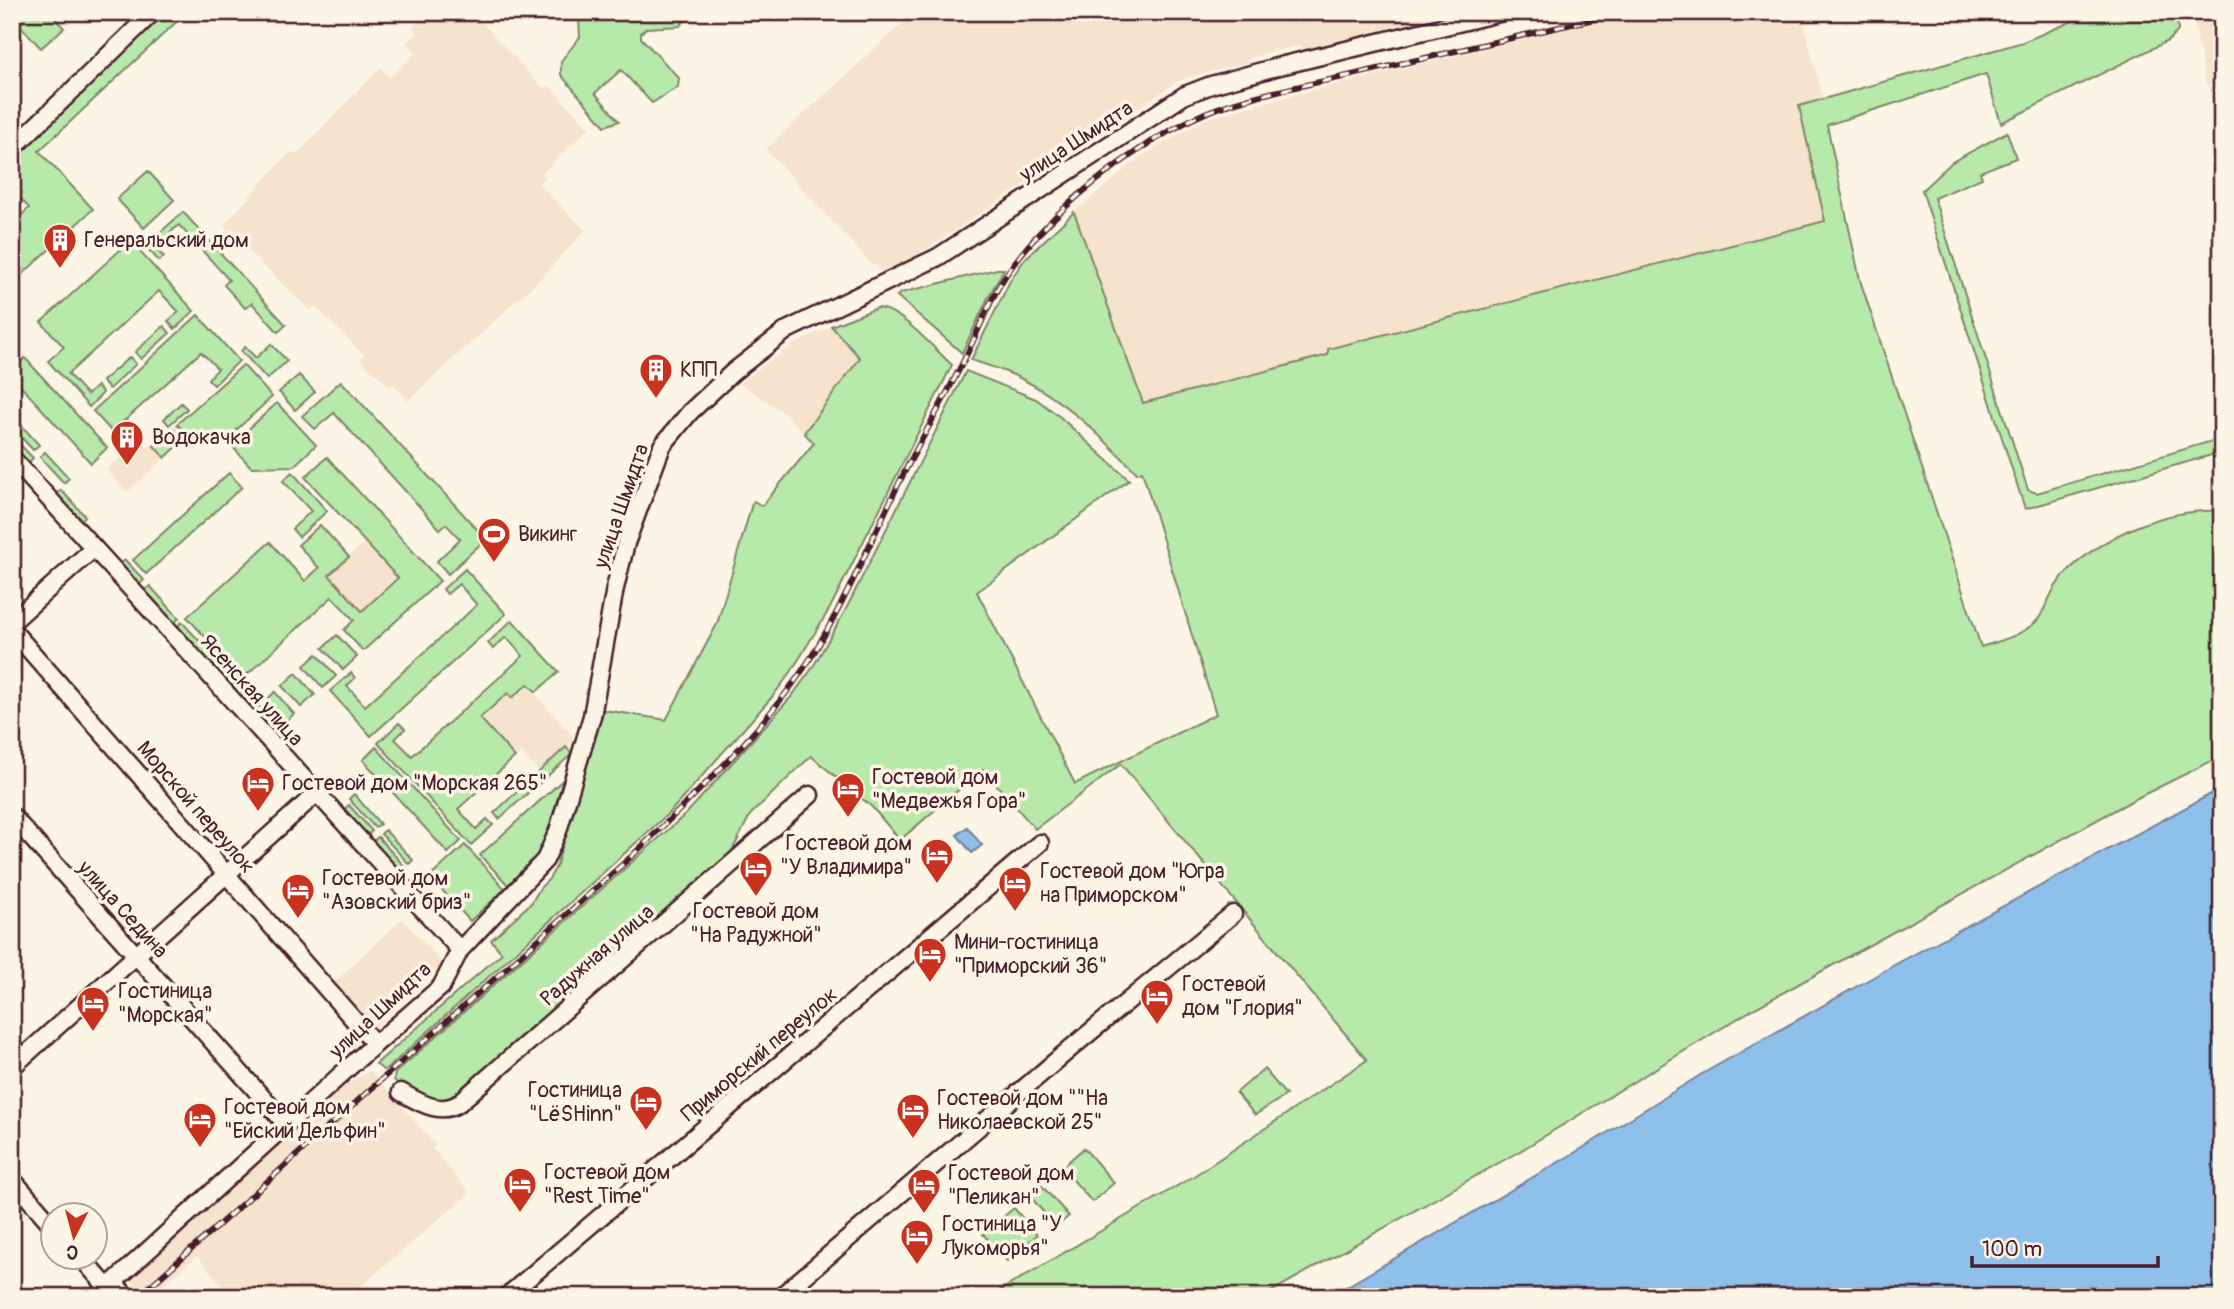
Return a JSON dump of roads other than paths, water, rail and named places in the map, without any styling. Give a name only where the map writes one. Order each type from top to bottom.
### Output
[{"type":"street","points":[[12,149],[153,12]]},
{"type":"street","name":"улица Шмидта","points":[[106,1289],[441,987],[460,950],[533,874],[552,849],[592,716],[617,580],[640,501],[668,438],[690,412],[733,372],[787,330],[937,257],[1185,95],[1289,64],[1503,12]]},
{"type":"street","name":"Ясенская улица","points":[[12,458],[460,950]]},
{"type":"street","points":[[12,622],[94,548]]},
{"type":"street","name":"Морской переулок","points":[[12,630],[375,1044]]},
{"type":"street","points":[[12,1067],[317,793]]},
{"type":"street","name":"Радужная улица","points":[[401,1092],[437,1109],[459,1104],[810,795]]},
{"type":"street","name":"улица Седина","points":[[12,816],[286,1124]]},
{"type":"street","name":"Приморский переулок","points":[[506,1297],[1040,843]]},
{"type":"street","points":[[780,1297],[1071,1048],[1233,914]]},
{"type":"street","points":[[12,1179],[38,1209]]},
{"type":"street","points":[[91,1270],[106,1289],[127,1297]]},
{"type":"water","points":[[2222,788],[2222,1297],[1329,1297],[1581,1149],[1702,1074],[1898,963]]},
{"type":"water","points":[[967,827],[982,845],[972,853],[957,835]]},
{"type":"railway","points":[[138,1297],[633,855],[750,737],[792,685],[836,614],[904,473],[1003,280],[1047,225],[1092,184],[1167,132],[1229,104],[1624,12]]},
{"type":"place","name":"Генеральский дом","points":[[60,270]]},
{"type":"place","name":"КПП","points":[[656,400]]},
{"type":"place","name":"Водокачка","points":[[127,467]]},
{"type":"place","name":"Викинг","points":[[494,564]]},
{"type":"place","name":"Гостевой дом \"Морская 265\"","points":[[258,813]]},
{"type":"place","name":"Гостевой дом \"Медвежья Гора\"","points":[[848,819]]},
{"type":"place","name":"Гостевой дом \"У Владимира\"","points":[[937,885]]},
{"type":"place","name":"Гостевой дом \"На Радужной\"","points":[[756,898]]},
{"type":"place","name":"Гостевой дом \"Югра на Приморском\"","points":[[1015,913]]},
{"type":"place","name":"Гостевой дом \"Азовский бриз\"","points":[[298,920]]},
{"type":"place","name":"Мини-гостиница \"Приморский 36\"","points":[[930,984]]},
{"type":"place","name":"Гостевой дом \"Глория\"","points":[[1157,1026]]},
{"type":"place","name":"Гостиница \"Морская\"","points":[[93,1033]]},
{"type":"place","name":"Гостиница \"LёSHinn\"","points":[[646,1132]]},
{"type":"place","name":"Гостевой дом \"\"На Николаевской 25\"","points":[[913,1140]]},
{"type":"place","name":"Гостевой дом \"Ейский Дельфин\"","points":[[200,1149]]},
{"type":"place","name":"Гостевой дом \"Rest Time\"","points":[[520,1214]]},
{"type":"place","name":"Гостевой дом \"Пеликан\"","points":[[924,1215]]},
{"type":"place","name":"Гостиница \"У Лукоморья\"","points":[[917,1266]]}]
